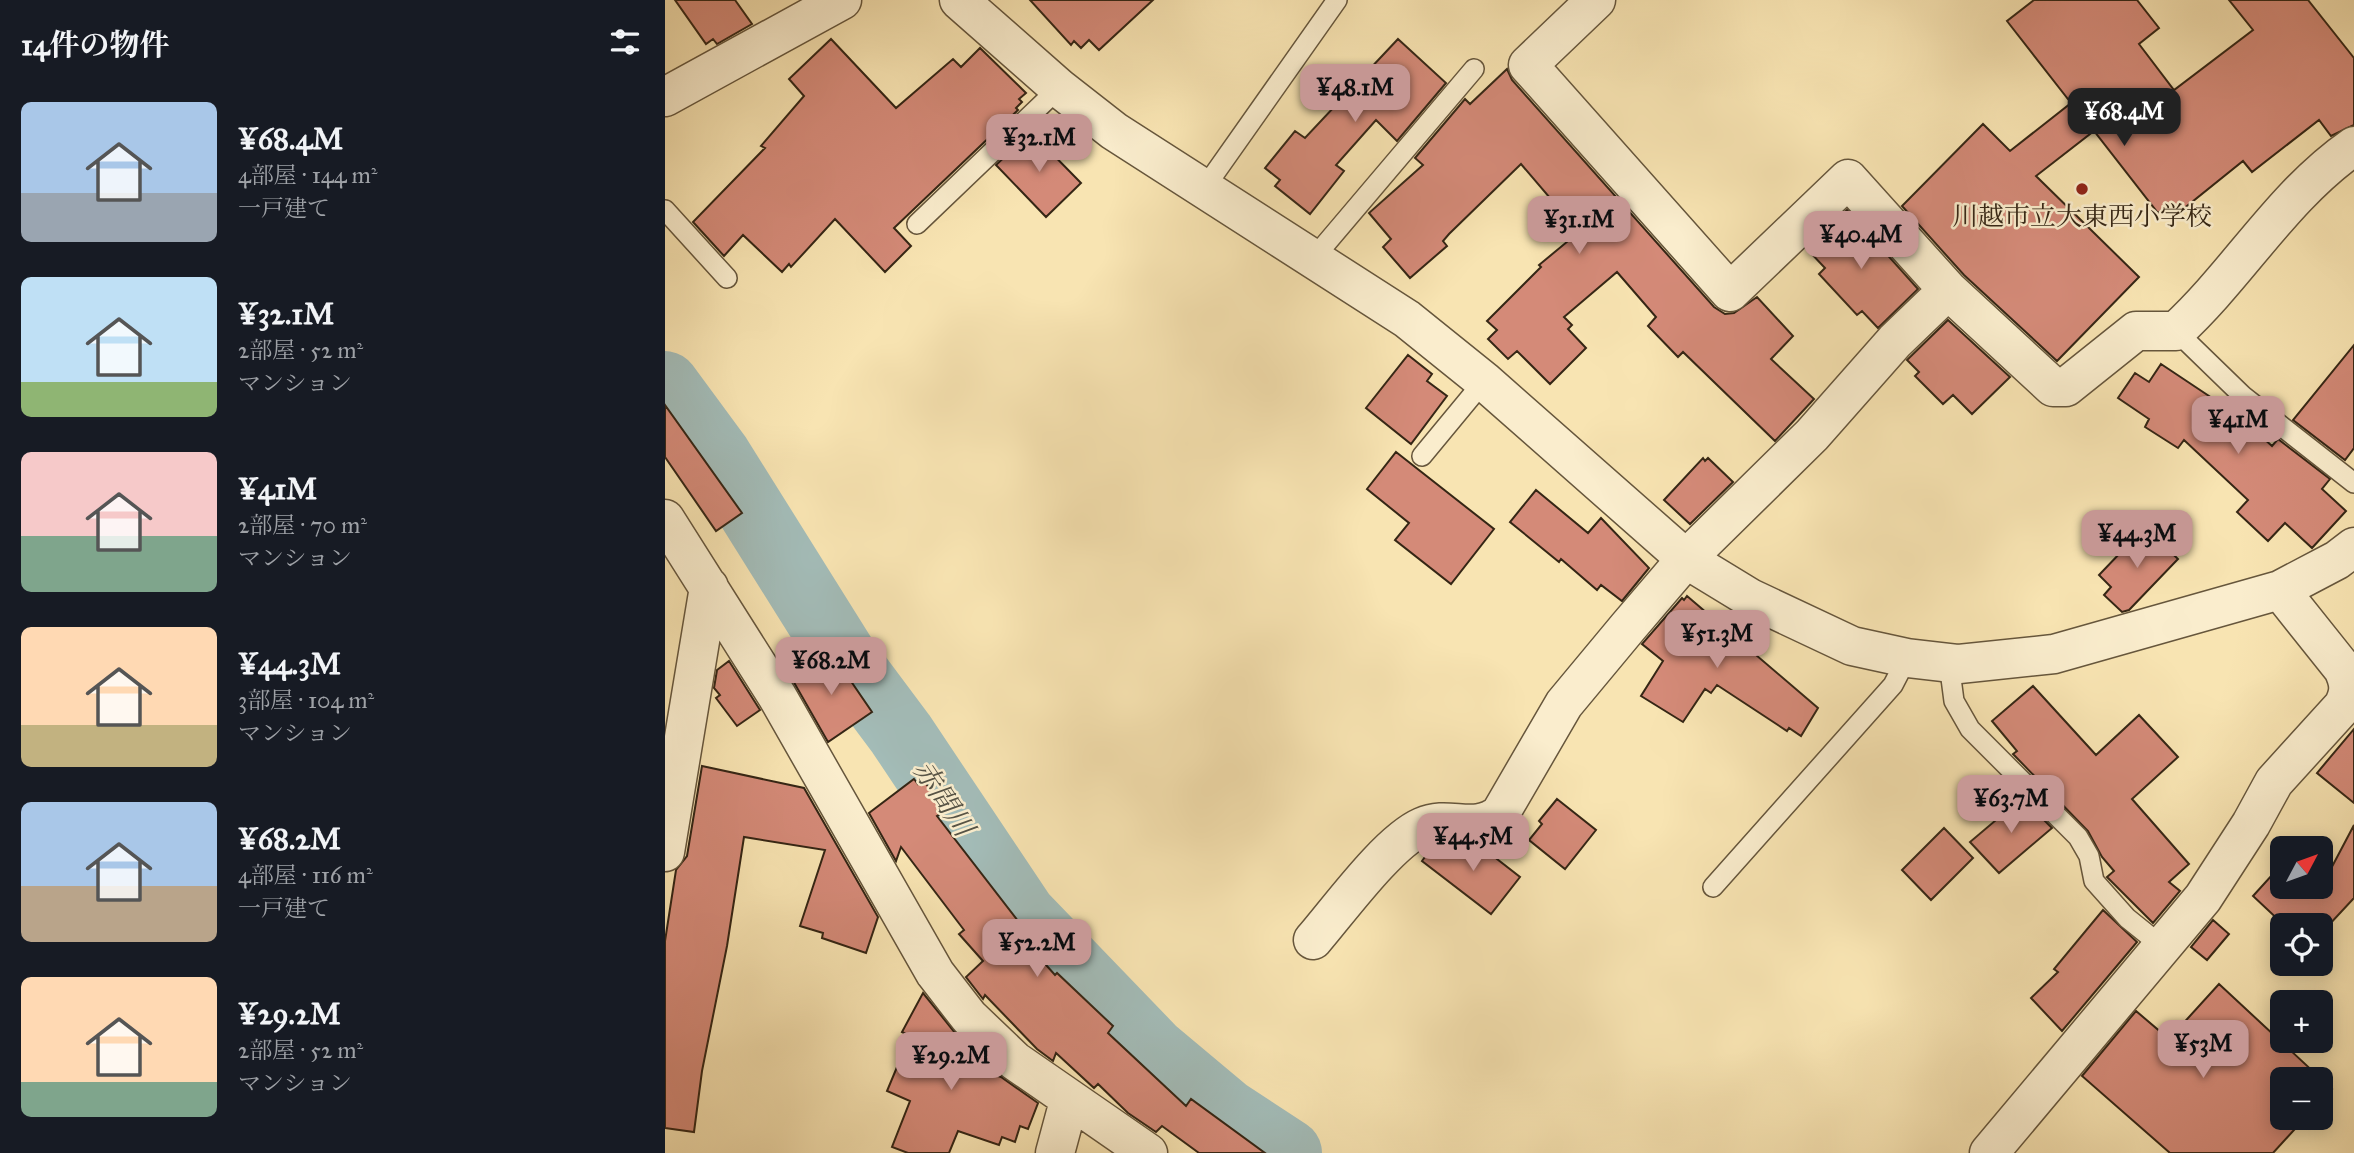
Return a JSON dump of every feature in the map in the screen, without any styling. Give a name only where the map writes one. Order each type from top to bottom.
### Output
[{"type":"street","points":[[665,97],[842,0]]},
{"type":"street","points":[[959,0],[1059,88],[1114,131],[1407,319],[1484,381],[1686,559],[1750,598],[1853,646],[1907,658],[1949,663],[2007,661],[2054,654],[2280,590],[2337,560],[2354,547]]},
{"type":"street","points":[[1596,0],[1528,65],[1730,292],[1848,179],[1948,290],[2053,387],[2066,387],[2136,331],[2176,331],[2200,309],[2267,225],[2354,146]]},
{"type":"street","points":[[1313,940],[1390,851],[1420,827],[1439,821],[1488,823],[1500,814],[1564,704],[1686,559],[1812,435],[1895,341],[1948,290]]},
{"type":"street","points":[[665,519],[820,767],[935,973],[969,1017],[1006,1053],[1069,1101],[1148,1153]]},
{"type":"street","points":[[665,852],[668,810],[709,586]]},
{"type":"street","points":[[1989,1153],[2203,898],[2251,824],[2274,782],[2343,706],[2349,694],[2349,682],[2343,669],[2280,590]]},
{"type":"street","points":[[1055,1153],[1069,1101]]},
{"type":"lane","points":[[1203,190],[1337,0]]},
{"type":"lane","points":[[1313,260],[1474,69]]},
{"type":"lane","points":[[916,224],[1059,88]]},
{"type":"lane","points":[[665,210],[727,278]]},
{"type":"lane","points":[[2176,331],[2243,396],[2354,483]]},
{"type":"lane","points":[[1422,456],[1484,381]]},
{"type":"lane","points":[[1713,887],[1893,685],[1907,658]]},
{"type":"lane","points":[[1949,663],[1954,701],[1970,729],[2078,837],[2089,856],[2094,881],[2127,918],[2162,947]]},
{"type":"building","points":[[675,0],[735,0],[752,24],[717,44],[713,39],[706,44]]},
{"type":"building","points":[[1030,0],[1153,0],[1099,50],[1089,40],[1081,48],[1074,41],[1071,45]]},
{"type":"building","points":[[2034,0],[2137,0],[2159,28],[2139,44],[2174,90],[2253,30],[2229,0],[2308,0],[2354,58],[2354,125],[2331,136],[2319,120],[2252,172],[2243,161],[2177,214],[2169,204],[2158,213],[2094,131],[2036,176],[2139,277],[2057,361],[1964,275],[1902,206],[1983,124],[2010,151],[2071,103],[2007,21]]},
{"type":"building","points":[[831,39],[896,108],[953,59],[961,67],[980,48],[1026,93],[1019,99],[1022,102],[1016,108],[1018,110],[894,228],[911,246],[885,272],[835,219],[791,267],[789,264],[782,272],[743,235],[724,256],[693,222],[765,148],[761,146],[804,96],[789,79]]},
{"type":"building","points":[[1398,39],[1446,83],[1397,141],[1376,120],[1336,165],[1344,171],[1310,214],[1275,186],[1280,180],[1265,168],[1295,131],[1305,138]]},
{"type":"building","points":[[1507,69],[1512,80],[1714,307],[1725,314],[1734,313],[1757,297],[1793,336],[1771,359],[1814,399],[1775,441],[1683,352],[1678,357],[1648,326],[1656,317],[1617,272],[1564,317],[1572,325],[1568,329],[1586,348],[1550,384],[1517,351],[1508,359],[1488,339],[1497,330],[1487,321],[1541,267],[1539,265],[1579,232],[1521,164],[1449,234],[1443,241],[1447,246],[1410,278],[1383,247],[1391,239],[1369,213],[1423,165],[1415,158],[1465,99],[1470,104]]},
{"type":"building","points":[[1031,132],[1081,183],[1046,217],[996,165]]},
{"type":"building","points":[[1847,210],[1918,289],[1878,328],[1862,311],[1857,315],[1819,274],[1825,268],[1807,249]]},
{"type":"building","points":[[1948,320],[2010,377],[1972,414],[1953,395],[1943,404],[1915,376],[1919,372],[1907,360]]},
{"type":"building","points":[[2354,345],[2354,448],[2345,460],[2293,420]]},
{"type":"building","points":[[1408,355],[1432,374],[1427,381],[1447,396],[1411,444],[1366,408]]},
{"type":"building","points":[[2161,364],[2239,416],[2272,446],[2278,439],[2330,479],[2322,489],[2346,511],[2312,548],[2285,523],[2268,541],[2237,512],[2248,500],[2184,440],[2178,448],[2145,427],[2149,419],[2118,398],[2135,373],[2149,382]]},
{"type":"building","points":[[665,405],[742,513],[716,531],[665,457]]},
{"type":"building","points":[[1396,452],[1494,529],[1451,584],[1395,540],[1409,523],[1367,489]]},
{"type":"building","points":[[1703,458],[1705,461],[1708,458],[1733,482],[1690,524],[1664,500]]},
{"type":"building","points":[[1536,490],[1588,533],[1601,518],[1649,568],[1622,601],[1601,585],[1597,590],[1561,559],[1559,562],[1510,522]]},
{"type":"building","points":[[2145,527],[2178,559],[2129,610],[2122,612],[2104,595],[2111,587],[2099,575]]},
{"type":"building","points":[[1687,596],[1818,708],[1801,736],[1789,728],[1787,731],[1717,685],[1711,693],[1705,689],[1683,722],[1641,696],[1663,661],[1642,644],[1682,598],[1684,600]]},
{"type":"building","points":[[831,652],[872,712],[828,742],[792,679]]},
{"type":"building","points":[[729,661],[760,710],[737,726],[716,698],[720,695],[714,688],[717,670]]},
{"type":"building","points":[[2033,686],[2096,755],[2139,715],[2178,757],[2132,799],[2189,864],[2169,882],[2180,891],[2153,923],[2107,877],[2114,871],[2102,857],[2088,831],[2013,754],[2017,751],[1992,721]]},
{"type":"building","points":[[2354,729],[2354,803],[2317,773]]},
{"type":"building","points":[[702,766],[804,788],[878,917],[866,953],[822,938],[823,933],[800,926],[825,850],[744,837],[727,946],[702,1071],[694,1132],[665,1128],[665,941],[676,870],[687,856]]},
{"type":"building","points":[[914,779],[918,784],[923,780],[943,806],[937,811],[940,814],[937,816],[1018,921],[1012,927],[1055,975],[1057,973],[1113,1026],[1108,1033],[1186,1106],[1191,1099],[1265,1153],[1199,1153],[1162,1126],[1156,1132],[1128,1113],[1098,1084],[1094,1088],[1056,1053],[1053,1061],[1037,1049],[985,995],[983,999],[966,977],[983,961],[959,934],[964,930],[901,847],[896,861],[869,813]]},
{"type":"building","points":[[2022,798],[2052,828],[1999,873],[1970,842]]},
{"type":"building","points":[[1557,799],[1596,830],[1565,869],[1529,840],[1542,824],[1539,821]]},
{"type":"building","points":[[2354,825],[2354,898],[2333,921],[2333,913],[2271,913],[2253,896],[2270,877],[2270,900],[2333,900],[2333,865]]},
{"type":"building","points":[[1944,828],[1973,858],[1931,900],[1902,870]]},
{"type":"building","points":[[1451,845],[1460,852],[1464,846],[1479,845],[1520,877],[1491,914],[1422,861],[1433,846]]},
{"type":"building","points":[[2103,910],[2137,942],[2062,1031],[2031,998],[2058,972],[2054,969]]},
{"type":"building","points":[[2213,920],[2229,934],[2207,960],[2191,947]]},
{"type":"building","points":[[2219,984],[2270,1031],[2270,1053],[2293,1053],[2308,1067],[2270,1067],[2270,1130],[2294,1130],[2273,1153],[2170,1153],[2082,1076],[2136,1011],[2169,1039]]},
{"type":"building","points":[[923,993],[960,1039],[950,1059],[1001,1077],[1038,1103],[1028,1129],[1020,1126],[1015,1142],[1002,1137],[999,1145],[958,1131],[949,1153],[908,1153],[892,1147],[910,1101],[887,1091],[910,1036],[902,1032]]},
{"type":"waterway","name":"赤間川","points":[[665,385],[718,457],[842,655],[901,734],[1022,915],[1153,1051],[1227,1113],[1288,1153]]},
{"type":"place","name":"川越市立大東西小学校","points":[[2082,189]]}]
